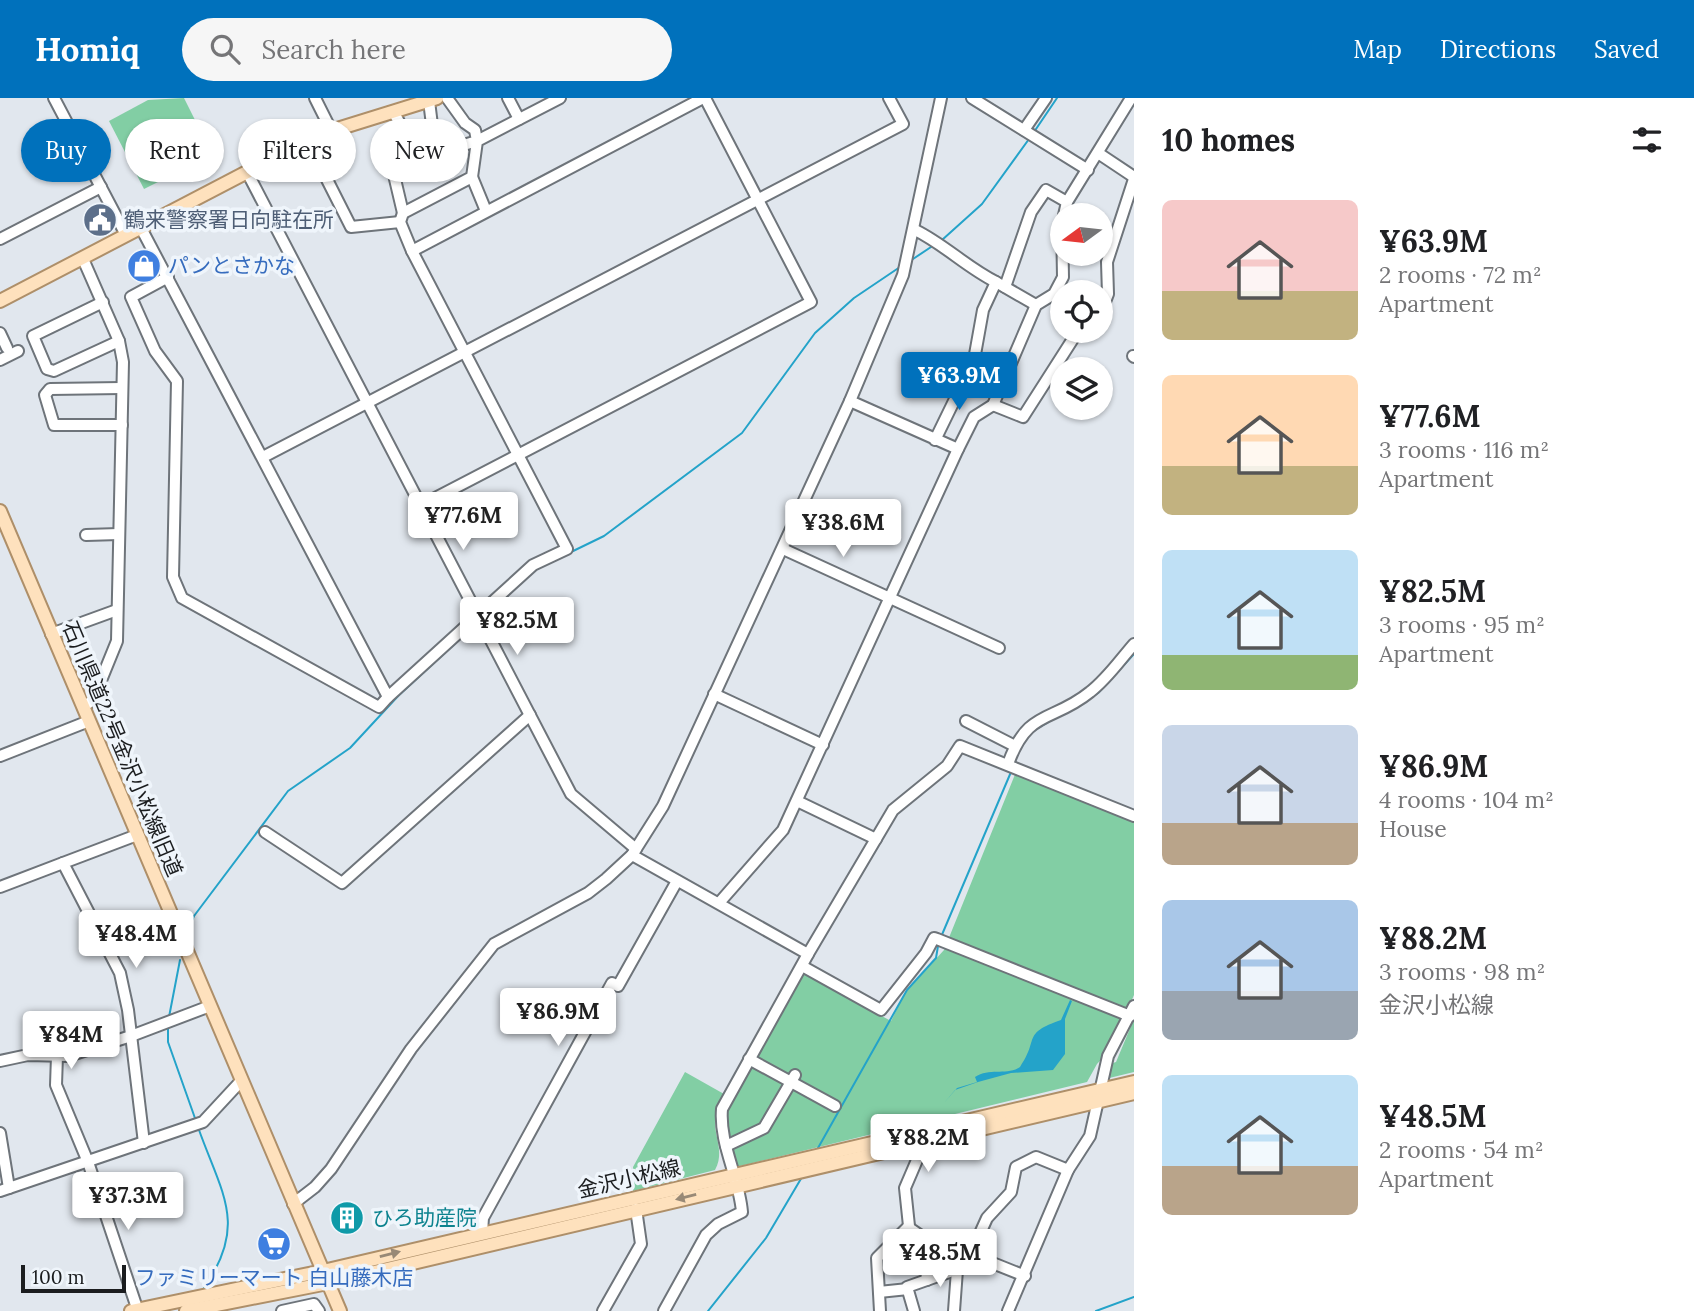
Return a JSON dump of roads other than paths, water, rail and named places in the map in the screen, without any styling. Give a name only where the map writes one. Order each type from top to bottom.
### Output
[{"type":"main road","points":[[356,123],[394,113],[426,100]]},
{"type":"main road","points":[[0,301],[238,177]]},
{"type":"main road","name":"石川県道22号金沢小松線旧道","points":[[0,511],[340,1311]]},
{"type":"main road","name":"金沢小松線","points":[[136,1311],[482,1232],[918,1142],[1098,1096],[1134,1082]]},
{"type":"main road","name":"金沢小松線","points":[[186,1311],[328,1283],[636,1209],[735,1179],[1098,1096],[1134,1093]]},
{"type":"street","points":[[54,98],[127,235]]},
{"type":"street","points":[[315,98],[326,119]]},
{"type":"street","points":[[447,98],[465,123],[475,130],[477,141],[472,177],[486,211]]},
{"type":"street","points":[[508,98],[519,119]]},
{"type":"street","points":[[412,251],[704,98],[811,302],[420,506]]},
{"type":"street","points":[[263,457],[903,124],[890,98]]},
{"type":"street","points":[[293,1204],[331,1169],[411,1049],[494,944],[588,893],[634,852],[663,806],[850,401],[903,275],[942,98]]},
{"type":"street","points":[[972,98],[1088,170]]},
{"type":"street","points":[[1029,134],[1046,98]]},
{"type":"street","points":[[935,440],[974,360],[983,310],[1000,284],[1031,212],[1046,190],[1067,202],[1131,98]]},
{"type":"street","points":[[468,144],[557,99]]},
{"type":"street","points":[[426,100],[430,119]]},
{"type":"street","points":[[394,113],[397,119]]},
{"type":"street","points":[[1098,153],[1134,178],[1107,262],[1108,280]]},
{"type":"street","points":[[328,182],[351,227],[401,218],[472,177]]},
{"type":"street","points":[[252,182],[570,794],[634,852],[677,881],[808,954]]},
{"type":"street","points":[[168,277],[131,297],[155,351],[177,381],[173,578],[182,598],[379,707],[533,565],[567,549],[412,251],[401,218],[394,182]]},
{"type":"street","points":[[0,239],[101,187]]},
{"type":"street","points":[[141,228],[388,697]]},
{"type":"street","points":[[915,230],[972,270],[1036,305]]},
{"type":"street","points":[[83,259],[119,341],[123,362],[117,641],[93,700],[83,707]]},
{"type":"street","points":[[719,903],[783,830],[958,449],[974,417],[993,405],[1013,366],[1024,329],[1036,305],[1054,294],[1063,277],[1063,266]]},
{"type":"street","points":[[103,302],[33,336],[47,369],[54,372],[119,341]]},
{"type":"street","points":[[0,333],[13,349],[0,360]]},
{"type":"street","points":[[993,405],[1023,417],[1070,343]]},
{"type":"street","points":[[122,388],[50,389],[45,395],[54,425],[122,425]]},
{"type":"street","points":[[850,401],[958,449]]},
{"type":"street","points":[[86,535],[119,534]]},
{"type":"street","points":[[783,549],[999,648]]},
{"type":"street","points":[[51,634],[117,610]]},
{"type":"street","points":[[1012,765],[1014,746],[1032,723],[1089,693],[1134,644]]},
{"type":"street","points":[[714,694],[823,745]]},
{"type":"street","points":[[265,832],[342,883],[530,715]]},
{"type":"street","points":[[0,756],[89,721]]},
{"type":"street","points":[[966,721],[1014,746]]},
{"type":"street","points":[[664,1311],[706,1235],[742,1212],[720,1128],[722,1109],[808,954],[893,810],[947,766],[960,746],[1134,816]]},
{"type":"street","points":[[797,801],[876,839]]},
{"type":"street","points":[[0,887],[137,835]]},
{"type":"street","points":[[63,863],[120,973],[144,1143]]},
{"type":"street","points":[[482,1232],[483,1218],[612,983],[618,986],[677,881]]},
{"type":"street","points":[[802,965],[881,1010],[926,953],[934,938],[1132,1011],[1108,1056],[1090,1136],[1069,1170],[1008,1311]]},
{"type":"street","points":[[0,1061],[28,1055],[57,1056],[131,1036],[210,1006]]},
{"type":"street","points":[[57,1056],[56,1085],[88,1162],[136,1311]]},
{"type":"street","points":[[750,1059],[793,1078],[835,1107]]},
{"type":"street","points":[[726,1146],[764,1128],[793,1078]]},
{"type":"street","points":[[0,1133],[5,1190],[203,1122],[241,1081]]},
{"type":"street","points":[[880,1311],[877,1258],[908,1227],[905,1188],[920,1153],[918,1142]]},
{"type":"street","points":[[879,1292],[908,1289],[957,1270],[970,1254],[987,1218],[1011,1192],[1016,1167],[1035,1157],[1069,1170]]},
{"type":"street","points":[[603,1311],[641,1244],[636,1209]]},
{"type":"street","points":[[908,1227],[924,1238],[927,1280]]},
{"type":"street","points":[[970,1254],[1025,1276]]},
{"type":"street","points":[[954,1311],[957,1270]]},
{"type":"street","points":[[908,1289],[914,1311]]},
{"type":"street","points":[[282,1311],[314,1304],[319,1311]]},
{"type":"water","points":[[1070,1000],[1072,1001],[1065,1019],[1065,1054],[1053,1070],[1011,1073],[955,1090],[977,1082],[975,1077],[981,1074],[1020,1067],[1036,1033],[1061,1020]]},
{"type":"waterway","points":[[1034,132],[1057,98]]},
{"type":"waterway","points":[[942,240],[982,204],[1029,139]]},
{"type":"waterway","points":[[913,259],[934,245]]},
{"type":"waterway","points":[[567,554],[604,536],[742,433],[815,333],[854,298],[900,267]]},
{"type":"waterway","points":[[484,617],[501,601]]},
{"type":"waterway","points":[[188,929],[194,916],[288,791],[350,748],[399,695],[476,624]]},
{"type":"waterway","points":[[1033,731],[1098,693],[1134,654]]},
{"type":"waterway","points":[[941,937],[1011,772]]},
{"type":"waterway","points":[[818,1148],[907,990],[936,958],[938,946]]},
{"type":"waterway","points":[[169,1017],[180,960]]},
{"type":"waterway","points":[[168,1026],[168,1042],[196,1121]]},
{"type":"waterway","points":[[199,1130],[222,1192],[228,1227],[225,1246],[204,1288]]},
{"type":"waterway","points":[[708,1311],[766,1238],[802,1177]]},
{"type":"waterway","points":[[1096,1311],[1134,1297]]},
{"type":"place","name":"鶴来警察署日向駐在所","points":[[100,220]]},
{"type":"place","name":"パンとさかな","points":[[144,266]]},
{"type":"place","name":"ひろ助産院","points":[[347,1218]]},
{"type":"place","name":"ファミリーマート 白山藤木店","points":[[274,1244]]}]
